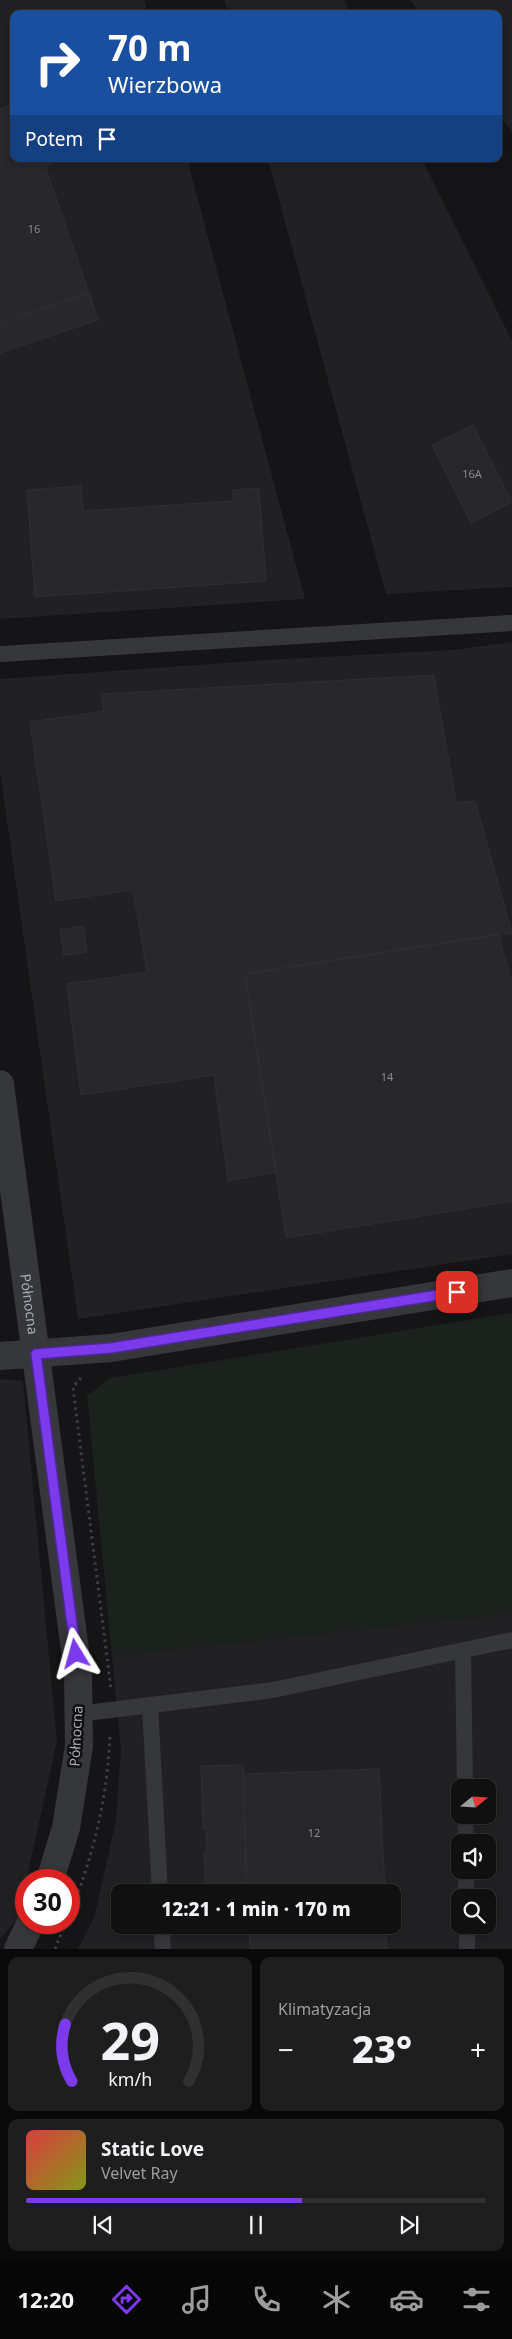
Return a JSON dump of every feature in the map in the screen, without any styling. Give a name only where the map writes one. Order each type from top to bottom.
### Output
[{"type":"street","name":"Północna","points":[[0,1084],[78,1673],[79,1746],[66,1828],[53,1869]]},
{"type":"street","points":[[0,1356],[111,1348],[512,1283]]},
{"type":"street","points":[[18,1949],[25,1934]]},
{"type":"lane","points":[[0,654],[512,623]]},
{"type":"lane","points":[[78,1714],[273,1690],[512,1640]]},
{"type":"lane","points":[[463,1650],[465,1779]]},
{"type":"lane","points":[[150,1705],[160,1884]]},
{"type":"lane","points":[[162,1934],[163,1949]]},
{"type":"lane","points":[[467,1934],[467,1949]]},
{"type":"path","points":[[80,1889],[86,1874],[101,1810],[109,1756],[111,1680],[74,1387],[81,1378],[87,1375]]},
{"type":"path","points":[[55,1949],[61,1934]]},
{"type":"shaded area","points":[[0,0],[144,0],[147,10],[10,10],[10,162],[188,162],[305,599],[0,619]]},
{"type":"shaded area","points":[[224,0],[344,0],[349,10],[227,10]]},
{"type":"shaded area","points":[[410,0],[512,0],[512,132],[502,119],[502,10],[418,10]]},
{"type":"shaded area","points":[[269,162],[423,162],[512,341],[512,587],[386,594]]},
{"type":"shaded area","points":[[512,642],[512,1254],[78,1319],[0,771],[0,679],[266,660],[453,650]]},
{"type":"shaded area","points":[[512,1313],[512,1614],[112,1656],[87,1396],[110,1378]]},
{"type":"shaded area","points":[[0,1379],[23,1381],[57,1741],[29,1869],[15,1869],[15,1922],[0,1939]]},
{"type":"shaded area","points":[[512,1613],[512,1949],[78,1949],[95,1915],[116,1820],[121,1749],[112,1656]]},
{"type":"building","points":[[10,105],[10,162],[56,162],[45,166],[89,293],[0,324],[0,109]]},
{"type":"building","points":[[89,293],[98,320],[0,353],[0,324]]},
{"type":"building","points":[[473,425],[512,502],[471,523],[432,445]]},
{"type":"building","points":[[81,486],[83,511],[233,501],[233,490],[259,488],[266,581],[35,597],[27,490]]},
{"type":"building","points":[[434,675],[456,803],[475,801],[512,933],[245,974],[276,1172],[228,1181],[214,1075],[81,1095],[67,984],[147,972],[133,890],[56,901],[30,722],[104,711],[101,694]]},
{"type":"building","points":[[83,926],[87,952],[64,955],[60,930]]},
{"type":"building","points":[[498,934],[512,983],[512,1201],[286,1238],[245,974]]},
{"type":"building","points":[[243,1765],[247,1884],[206,1884],[204,1851],[207,1851],[206,1828],[203,1829],[201,1766]]},
{"type":"building","points":[[379,1769],[385,1884],[247,1884],[243,1774]]},
{"type":"building","points":[[249,1934],[386,1934],[387,1949],[250,1949]]},
{"type":"route","points":[[76,1654],[36,1354],[111,1348],[457,1292]]}]
